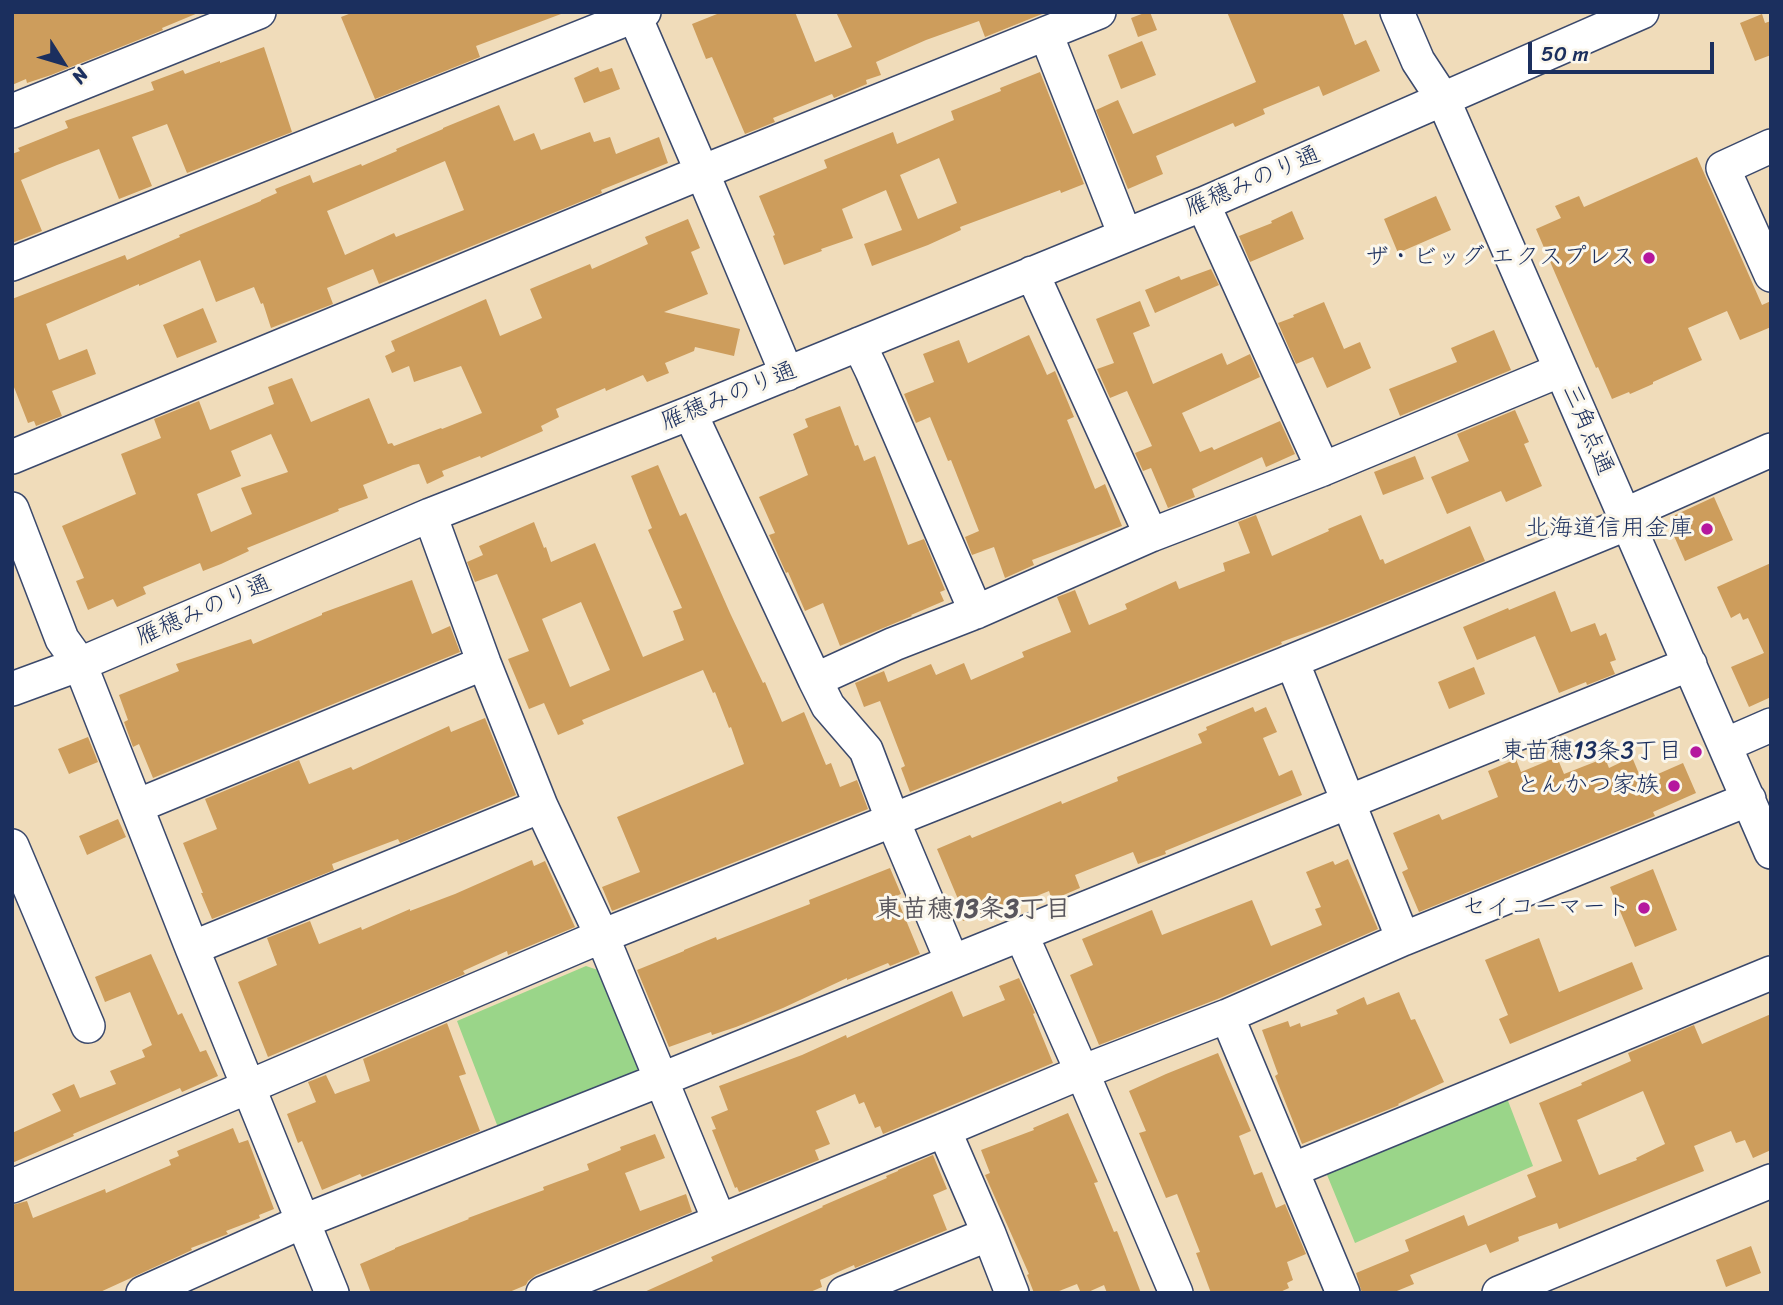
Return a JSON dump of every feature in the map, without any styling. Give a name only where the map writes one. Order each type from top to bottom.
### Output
[{"type":"street","points":[[12,111],[219,20],[259,12]]},
{"type":"street","points":[[12,457],[702,172],[1099,12]]},
{"type":"street","name":"三角点通","points":[[1397,12],[1418,61],[1443,99],[1771,852]]},
{"type":"street","name":"雁穂みのり通","points":[[12,689],[80,663],[430,515],[787,374],[1203,204],[1642,12]]},
{"type":"street","points":[[12,264],[637,14],[787,374]]},
{"type":"street","points":[[1046,34],[1125,235]]},
{"type":"street","points":[[1771,146],[1723,167],[1771,275]]},
{"type":"street","points":[[1203,204],[1322,469]]},
{"type":"street","points":[[1031,273],[1150,535]]},
{"type":"street","points":[[859,344],[976,612]]},
{"type":"street","points":[[814,680],[1150,535],[1322,469],[1561,370]]},
{"type":"street","points":[[690,413],[814,680],[828,706],[866,750],[952,961]]},
{"type":"street","points":[[12,1186],[602,936],[1292,661],[1626,519],[1771,450]]},
{"type":"street","points":[[12,509],[62,639],[80,663],[332,1293]]},
{"type":"street","points":[[430,515],[484,663],[541,806],[602,936],[719,1220]]},
{"type":"street","points":[[1292,661],[1403,939]]},
{"type":"street","points":[[137,806],[484,663]]},
{"type":"street","points":[[143,1293],[304,1221],[1690,664]]},
{"type":"street","points":[[1725,745],[1771,725]]},
{"type":"street","points":[[543,1293],[1082,1072],[1227,1016],[1403,939],[1749,799]]},
{"type":"street","points":[[192,948],[541,806]]},
{"type":"street","points":[[12,846],[88,1026]]},
{"type":"street","points":[[1021,934],[1176,1293]]},
{"type":"street","points":[[1292,1170],[1771,973]]},
{"type":"street","points":[[1227,1016],[1343,1293]]},
{"type":"street","points":[[944,1130],[1012,1293]]},
{"type":"street","points":[[1505,1292],[1771,1181]]},
{"type":"street","points":[[844,1293],[989,1234]]},
{"type":"green space","points":[[586,966],[601,971],[641,1063],[633,1077],[499,1130],[457,1021]]},
{"type":"green space","points":[[1505,1093],[1533,1166],[1355,1243],[1325,1170]]},
{"type":"building","points":[[12,12],[198,13],[51,75],[27,83],[26,79],[12,85]]},
{"type":"building","points":[[354,12],[561,14],[476,46],[480,57],[375,99],[341,17]]},
{"type":"building","points":[[722,12],[795,12],[815,62],[852,47],[836,12],[1047,12],[985,37],[979,21],[926,40],[876,62],[881,75],[866,80],[867,84],[834,98],[832,94],[773,118],[775,122],[745,134],[712,57],[706,59],[692,24]]},
{"type":"building","points":[[1150,12],[1157,30],[1138,37],[1131,18]]},
{"type":"building","points":[[1227,12],[1342,12],[1355,45],[1366,40],[1380,71],[1323,96],[1319,86],[1263,109],[1265,114],[1235,127],[1233,123],[1156,156],[1163,174],[1128,189],[1096,110],[1118,100],[1133,134],[1256,82]]},
{"type":"building","points":[[1762,14],[1765,23],[1771,21],[1771,55],[1755,61],[1740,23]]},
{"type":"building","points":[[1142,41],[1156,75],[1121,89],[1108,55]]},
{"type":"building","points":[[264,47],[292,132],[187,173],[167,124],[132,137],[152,186],[119,199],[99,149],[57,165],[21,180],[42,231],[12,243],[12,154],[20,151],[18,148],[68,128],[65,121],[154,90],[151,82],[183,70],[185,74]]},
{"type":"building","points":[[598,67],[600,72],[612,68],[620,89],[584,103],[574,78]]},
{"type":"building","points":[[1040,72],[1084,184],[1061,193],[1060,190],[960,227],[961,230],[928,245],[872,266],[864,244],[902,230],[886,190],[842,209],[853,238],[784,265],[759,196],[827,168],[824,160],[893,132],[897,144],[954,120],[951,111],[1001,91],[1000,88]],"holes":[[[939,158],[957,203],[918,219],[900,175]]]},
{"type":"building","points":[[499,105],[514,141],[534,133],[541,150],[590,132],[594,142],[610,137],[616,154],[659,137],[668,163],[601,190],[602,193],[379,284],[373,269],[327,288],[333,304],[271,328],[263,303],[261,304],[254,287],[216,302],[200,260],[139,284],[46,324],[59,360],[87,349],[96,374],[52,391],[62,416],[36,426],[34,421],[28,423],[12,382],[12,299],[125,255],[127,260],[261,201],[277,193],[275,189],[310,175],[313,183],[361,164],[362,166]],"holes":[[[445,161],[464,210],[396,237],[394,233],[345,255],[327,211]]]},
{"type":"building","points":[[1697,157],[1762,305],[1771,301],[1771,327],[1740,340],[1727,311],[1688,328],[1702,360],[1630,394],[1629,392],[1612,399],[1536,229],[1561,218],[1555,206],[1579,196],[1584,207]]},
{"type":"building","points":[[1436,196],[1451,230],[1398,253],[1384,219]]},
{"type":"building","points":[[1292,211],[1304,239],[1250,262],[1239,236],[1272,223],[1271,221]]},
{"type":"building","points":[[688,219],[700,248],[691,252],[708,294],[664,312],[740,329],[734,356],[695,347],[694,351],[665,363],[669,373],[647,382],[643,375],[556,409],[559,417],[541,426],[543,431],[481,458],[480,456],[442,471],[444,476],[427,484],[419,464],[413,465],[363,485],[368,498],[247,548],[249,551],[221,564],[203,571],[200,563],[143,587],[146,594],[117,607],[113,599],[88,610],[76,581],[84,578],[62,526],[136,494],[121,454],[161,438],[154,419],[199,401],[210,430],[274,404],[268,387],[292,378],[311,422],[369,398],[388,444],[392,443],[394,446],[442,429],[482,413],[461,366],[414,382],[409,366],[392,373],[385,356],[395,351],[391,341],[486,299],[500,336],[542,318],[530,289],[590,264],[592,269],[648,244],[645,237]],"holes":[[[271,434],[288,472],[241,488],[252,514],[211,532],[197,494],[241,476],[231,451]]]},
{"type":"building","points":[[1211,269],[1219,285],[1155,313],[1145,290],[1179,276],[1181,280]]},
{"type":"building","points":[[1140,301],[1150,326],[1133,333],[1153,384],[1222,353],[1227,365],[1250,354],[1260,377],[1182,413],[1200,452],[1212,447],[1214,450],[1280,421],[1295,454],[1266,467],[1262,457],[1192,489],[1195,497],[1168,508],[1151,468],[1143,471],[1135,453],[1152,446],[1127,391],[1110,398],[1097,369],[1114,363],[1096,319]]},
{"type":"building","points":[[1324,302],[1344,349],[1360,342],[1371,368],[1327,388],[1313,357],[1296,364],[1278,323]]},
{"type":"building","points":[[203,308],[217,342],[177,358],[163,325]]},
{"type":"building","points":[[1494,330],[1511,370],[1400,416],[1389,389],[1457,362],[1451,348]]},
{"type":"building","points":[[1029,335],[1047,375],[1055,371],[1074,417],[1067,420],[1095,489],[1105,484],[1122,526],[1032,560],[1034,565],[1005,578],[994,547],[972,555],[965,537],[979,531],[951,460],[948,461],[930,417],[916,423],[904,394],[934,382],[923,354],[959,340],[968,363]]},
{"type":"building","points":[[840,406],[855,446],[858,445],[864,461],[875,456],[908,545],[924,539],[945,590],[940,592],[944,601],[840,646],[823,603],[805,611],[769,535],[775,533],[759,497],[808,475],[793,434],[808,427],[805,419]]},
{"type":"building","points":[[1515,410],[1529,442],[1524,444],[1542,486],[1506,502],[1501,491],[1447,514],[1431,477],[1469,461],[1457,434]]},
{"type":"building","points":[[1415,456],[1424,479],[1383,495],[1374,472]]},
{"type":"building","points":[[658,465],[680,516],[686,513],[782,722],[804,712],[826,765],[831,763],[840,787],[857,780],[868,809],[612,911],[602,887],[640,872],[617,817],[744,764],[731,727],[729,728],[703,670],[582,720],[584,724],[558,735],[544,703],[529,709],[508,659],[529,651],[497,574],[475,582],[467,562],[483,555],[479,546],[534,522],[551,562],[595,543],[643,657],[684,640],[673,611],[682,608],[648,530],[652,528],[631,476]],"holes":[[[581,602],[610,670],[570,687],[542,619]]]},
{"type":"building","points":[[1714,497],[1733,540],[1685,561],[1670,527],[1675,515]]},
{"type":"building","points":[[1256,515],[1272,556],[1361,515],[1380,560],[1383,559],[1385,564],[1470,526],[1485,561],[910,792],[901,768],[905,766],[880,701],[864,707],[855,683],[884,671],[888,682],[931,664],[936,675],[964,663],[971,680],[1024,657],[1022,652],[1071,632],[1057,597],[1075,590],[1089,625],[1127,609],[1125,604],[1176,581],[1179,589],[1225,571],[1223,563],[1250,553],[1238,522]]},
{"type":"building","points":[[1771,563],[1771,697],[1749,707],[1731,667],[1764,653],[1748,618],[1743,620],[1740,613],[1731,618],[1717,587]]},
{"type":"building","points":[[412,580],[432,634],[450,626],[460,652],[153,778],[139,744],[133,747],[124,722],[128,720],[119,695],[179,671],[176,664],[251,639],[253,644],[322,613]]},
{"type":"building","points":[[1555,591],[1571,632],[1595,623],[1600,636],[1606,633],[1616,660],[1610,662],[1615,674],[1559,693],[1535,636],[1477,660],[1463,627]]},
{"type":"building","points":[[1474,667],[1485,694],[1449,709],[1438,682]]},
{"type":"building","points":[[1253,707],[1255,712],[1266,707],[1277,732],[1263,738],[1279,776],[1292,770],[1302,795],[1138,864],[1133,852],[1075,875],[1080,888],[1052,900],[1049,891],[963,921],[955,900],[958,899],[937,849],[1118,781],[1117,777],[1202,743],[1198,734],[1207,730],[1206,727]]},
{"type":"building","points":[[485,718],[516,795],[400,843],[398,839],[332,864],[334,870],[212,919],[183,843],[217,829],[205,799],[299,760],[309,784],[351,767],[353,770],[449,726],[451,732]]},
{"type":"building","points":[[88,737],[98,762],[69,774],[58,749]]},
{"type":"building","points":[[1557,757],[1564,774],[1605,758],[1609,768],[1632,757],[1642,781],[1683,763],[1696,793],[1653,812],[1655,816],[1419,912],[1402,872],[1408,869],[1393,833],[1439,814],[1442,820],[1498,797],[1488,771],[1516,759],[1521,772]]},
{"type":"building","points":[[118,819],[126,837],[87,855],[79,836]]},
{"type":"building","points":[[1348,859],[1378,929],[1220,998],[1099,1045],[1070,975],[1093,965],[1082,939],[1152,910],[1162,935],[1252,900],[1271,946],[1322,925],[1315,909],[1321,907],[1306,872],[1333,861],[1335,865]]},
{"type":"building","points":[[532,860],[534,866],[545,861],[575,927],[508,955],[507,951],[463,971],[465,974],[268,1057],[238,982],[277,965],[267,938],[310,921],[319,944],[455,894]]},
{"type":"building","points":[[890,868],[901,894],[896,896],[920,954],[847,978],[736,1027],[712,1035],[711,1032],[669,1047],[637,970],[716,937],[717,940],[810,904],[809,900]]},
{"type":"building","name":"セイコーマート","points":[[1653,869],[1677,930],[1635,947],[1610,887]]},
{"type":"building","points":[[1539,938],[1559,992],[1632,962],[1643,989],[1510,1044],[1499,1019],[1508,1015],[1485,960]]},
{"type":"building","points":[[151,954],[178,1015],[182,1013],[200,1052],[206,1050],[218,1076],[182,1092],[180,1088],[12,1163],[12,1133],[61,1111],[52,1094],[74,1084],[80,1098],[116,1084],[110,1071],[145,1057],[142,1050],[152,1045],[130,992],[105,1002],[95,977]]},
{"type":"building","points":[[1019,978],[1053,1063],[883,1134],[880,1126],[875,1128],[864,1102],[859,1104],[855,1094],[816,1111],[830,1144],[815,1150],[819,1160],[739,1192],[737,1187],[735,1188],[712,1130],[716,1129],[711,1117],[728,1110],[719,1086],[802,1055],[846,1035],[847,1038],[952,991],[963,1017],[1005,1000],[999,986]]},
{"type":"building","points":[[1399,992],[1411,1020],[1415,1019],[1444,1082],[1397,1106],[1302,1144],[1275,1076],[1278,1074],[1262,1030],[1288,1021],[1290,1027],[1300,1023],[1301,1027],[1338,1014],[1336,1010],[1364,997],[1367,1005]]},
{"type":"building","points":[[1771,1014],[1771,1150],[1753,1158],[1745,1140],[1736,1143],[1731,1131],[1694,1146],[1704,1171],[1559,1229],[1557,1223],[1518,1237],[1519,1241],[1490,1253],[1486,1244],[1410,1275],[1414,1284],[1392,1293],[1362,1293],[1356,1273],[1409,1251],[1405,1240],[1464,1215],[1468,1226],[1536,1197],[1527,1175],[1562,1161],[1539,1103],[1631,1061],[1628,1053],[1694,1025],[1702,1044]],"holes":[[[1643,1091],[1665,1144],[1636,1158],[1637,1160],[1599,1175],[1577,1120]]]},
{"type":"building","points":[[447,1023],[466,1074],[459,1076],[480,1131],[322,1190],[302,1141],[298,1143],[287,1114],[316,1102],[308,1082],[326,1075],[335,1094],[370,1081],[363,1059]]},
{"type":"building","points":[[1218,1053],[1251,1131],[1239,1136],[1254,1175],[1262,1172],[1276,1208],[1285,1204],[1306,1254],[1287,1262],[1293,1280],[1287,1283],[1289,1288],[1278,1293],[1211,1293],[1196,1253],[1200,1252],[1177,1194],[1166,1198],[1139,1133],[1146,1131],[1129,1091]]},
{"type":"building","points":[[1068,1113],[1098,1182],[1094,1183],[1114,1232],[1117,1231],[1141,1293],[1107,1293],[1104,1285],[1081,1293],[1077,1284],[1054,1293],[1034,1293],[1027,1275],[1029,1274],[985,1175],[990,1173],[981,1150],[1034,1130],[1033,1128]]},
{"type":"building","points":[[233,1128],[239,1143],[248,1140],[274,1209],[259,1215],[260,1218],[226,1231],[228,1234],[191,1248],[192,1250],[98,1293],[12,1293],[12,1205],[27,1201],[33,1218],[105,1189],[106,1193],[171,1165],[169,1160],[179,1156],[177,1151]]},
{"type":"building","points":[[655,1134],[665,1158],[625,1173],[640,1211],[686,1194],[692,1212],[536,1275],[526,1285],[507,1293],[371,1293],[360,1264],[468,1218],[544,1190],[543,1187],[589,1170],[587,1164],[621,1150],[620,1147]]},
{"type":"building","points":[[933,1155],[947,1189],[933,1195],[947,1230],[820,1280],[822,1287],[808,1293],[642,1293],[713,1261],[711,1257]]},
{"type":"building","points":[[1751,1246],[1761,1273],[1726,1287],[1716,1260]]},
{"type":"place","name":"ザ・ビッグ エクスプレス","points":[[1649,258]]},
{"type":"place","name":"北海道信用金庫","points":[[1707,529]]},
{"type":"place","name":"東苗穂13条3丁目","points":[[1696,752]]},
{"type":"place","name":"とんかつ家族","points":[[1674,786]]},
{"type":"place","name":"セイコーマート","points":[[1644,908]]},
{"type":"district","name":"東苗穂13条3丁目","points":[[973,910]]}]
